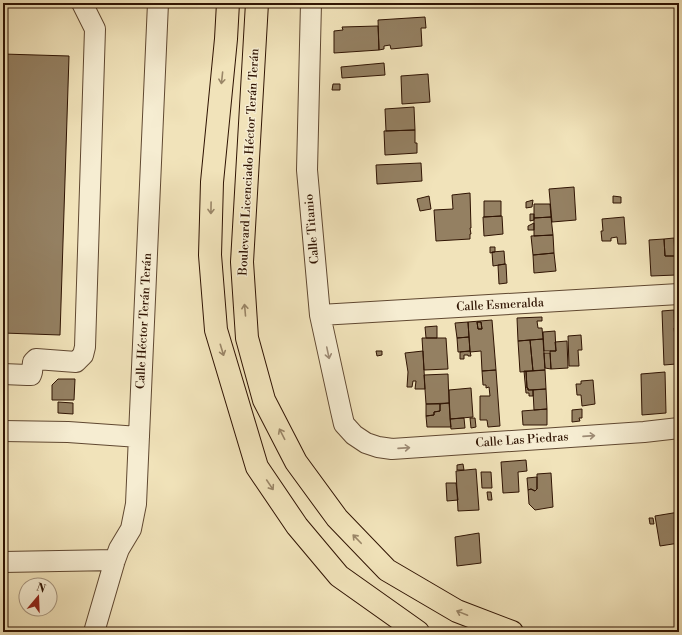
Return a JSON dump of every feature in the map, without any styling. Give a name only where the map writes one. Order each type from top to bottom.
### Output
[{"type":"main road","points":[[228,3],[226,39],[212,182],[210,255],[216,330],[257,467],[297,526],[339,576],[418,632]]},
{"type":"main road","name":"Boulevard Licenciado Héctor Terán Terán","points":[[256,3],[242,262],[247,338],[264,400],[296,462],[314,487],[337,518],[387,570],[457,611],[512,632]]},
{"type":"street","points":[[3,374],[28,376],[32,372],[33,362],[36,359],[76,362],[83,356],[85,339],[95,29],[82,3]]},
{"type":"street","name":"Calle Héctor Terán Terán","points":[[94,632],[115,560],[119,549],[131,529],[136,504],[158,3]]},
{"type":"street","name":"Calle Titanio","points":[[312,3],[307,170],[320,315],[344,424],[354,435],[366,443]]},
{"type":"street","name":"Calle Esmeralda","points":[[320,315],[679,294]]},
{"type":"street","name":"Calle Las Piedras","points":[[366,443],[392,449],[644,432],[679,428]]},
{"type":"street","points":[[3,431],[68,432],[139,438]]},
{"type":"street","points":[[3,562],[115,560]]},
{"type":"building","points":[[425,17],[426,28],[421,28],[422,46],[391,49],[390,45],[384,46],[384,49],[379,50],[378,20]]},
{"type":"building","points":[[378,26],[379,50],[334,53],[334,31],[343,30],[342,27]]},
{"type":"building","points":[[3,54],[69,56],[60,335],[3,333]]},
{"type":"building","points":[[384,63],[385,75],[342,78],[341,67]]},
{"type":"building","points":[[428,74],[430,102],[402,104],[401,76]]},
{"type":"building","points":[[333,84],[340,84],[340,90],[332,90]]},
{"type":"building","points":[[414,107],[415,130],[386,131],[385,109]]},
{"type":"building","points":[[415,130],[417,153],[385,155],[384,131]]},
{"type":"building","points":[[421,163],[422,181],[377,184],[376,165]]},
{"type":"building","points":[[574,187],[576,220],[552,222],[549,189]]},
{"type":"building","points":[[470,193],[470,239],[436,241],[434,210],[453,209],[452,195]]},
{"type":"building","points":[[429,196],[431,209],[420,211],[417,199]]},
{"type":"building","points":[[613,196],[621,197],[621,203],[613,203]]},
{"type":"building","points":[[533,200],[532,207],[526,208],[526,202]]},
{"type":"building","points":[[484,201],[501,201],[501,216],[484,217]]},
{"type":"building","points":[[534,204],[550,204],[551,217],[534,218]]},
{"type":"building","points":[[530,214],[534,214],[534,220],[530,221]]},
{"type":"building","points":[[502,216],[503,234],[484,236],[483,217]]},
{"type":"building","points":[[551,217],[553,235],[534,236],[534,218]]},
{"type":"building","points":[[624,217],[626,244],[618,244],[617,237],[611,238],[611,241],[602,241],[602,219]]},
{"type":"building","points":[[534,223],[534,230],[528,230],[528,226]]},
{"type":"building","points":[[553,235],[554,253],[533,255],[531,236]]},
{"type":"building","points":[[674,238],[675,256],[665,256],[664,239]]},
{"type":"building","points":[[664,239],[665,256],[675,256],[676,275],[651,276],[649,240]]},
{"type":"building","points":[[490,247],[495,247],[495,252],[490,253]]},
{"type":"building","points":[[504,251],[505,264],[493,266],[492,252]]},
{"type":"building","points":[[554,253],[556,271],[534,273],[533,255]]},
{"type":"building","points":[[506,264],[507,283],[499,284],[498,265]]},
{"type":"building","points":[[674,310],[676,364],[664,365],[662,311]]},
{"type":"building","points":[[542,317],[542,321],[537,321],[538,328],[542,328],[543,339],[518,341],[517,318]]},
{"type":"building","points":[[492,320],[496,370],[482,371],[481,351],[470,352],[468,322]],"holes":[[[477,322],[481,322],[482,329],[478,329]]]},
{"type":"building","points":[[468,322],[469,337],[457,338],[455,323]]},
{"type":"building","points":[[477,322],[481,322],[482,329],[478,329]]},
{"type":"building","points":[[437,326],[437,338],[426,338],[425,327]]},
{"type":"building","points":[[674,328],[679,328],[679,347],[676,347]]},
{"type":"building","points":[[555,331],[556,351],[544,351],[543,332]]},
{"type":"building","points":[[581,335],[582,350],[578,350],[579,366],[569,366],[568,336]]},
{"type":"building","points":[[469,337],[470,351],[458,352],[457,338]]},
{"type":"building","points":[[422,338],[446,338],[448,369],[424,370]]},
{"type":"building","points":[[543,339],[545,370],[533,371],[530,340]]},
{"type":"building","points":[[530,340],[533,371],[520,372],[518,341]]},
{"type":"building","points":[[567,341],[568,368],[551,369],[550,351],[556,351],[555,342]]},
{"type":"building","points":[[376,351],[382,351],[382,355],[377,356]]},
{"type":"building","points":[[423,351],[425,389],[415,389],[416,381],[413,381],[412,387],[407,387],[408,372],[405,353]]},
{"type":"building","points":[[470,351],[471,356],[464,355],[464,359],[460,359],[460,352]]},
{"type":"building","points":[[544,353],[550,353],[551,369],[545,368]]},
{"type":"building","points":[[676,355],[679,355],[679,364],[676,364]]},
{"type":"building","points":[[496,370],[500,426],[488,427],[487,420],[480,420],[480,396],[490,396],[489,387],[486,388],[486,385],[483,385],[482,371]]},
{"type":"building","points":[[545,370],[546,389],[528,390],[526,371]]},
{"type":"building","points":[[524,371],[526,371],[527,388],[528,390],[533,390],[533,396],[529,396],[529,393],[526,393]]},
{"type":"building","points":[[665,372],[666,413],[642,415],[641,374]]},
{"type":"building","points":[[448,374],[449,403],[426,404],[424,375]]},
{"type":"building","points":[[58,379],[75,379],[74,400],[52,400],[52,385]]},
{"type":"building","points":[[593,380],[595,404],[582,406],[581,395],[577,395],[576,384],[581,384],[581,381]]},
{"type":"building","points":[[471,388],[473,417],[450,419],[449,390]]},
{"type":"building","points":[[546,389],[547,409],[534,410],[533,390]]},
{"type":"building","points":[[58,402],[73,403],[73,414],[58,413]]},
{"type":"building","points":[[449,403],[451,427],[427,427],[426,416],[434,415],[434,412],[440,411],[440,404]]},
{"type":"building","points":[[426,404],[440,404],[440,411],[434,412],[434,415],[426,416]]},
{"type":"building","points":[[547,409],[547,425],[523,425],[522,411]]},
{"type":"building","points":[[582,409],[582,418],[579,418],[580,421],[572,422],[572,410]]},
{"type":"building","points":[[464,418],[465,428],[451,429],[450,419]]},
{"type":"building","points":[[470,418],[475,418],[476,427],[471,428]]},
{"type":"building","points":[[526,460],[527,471],[518,472],[519,492],[503,493],[501,462]]},
{"type":"building","points":[[463,464],[464,470],[457,470],[457,465]]},
{"type":"building","points":[[476,469],[479,510],[458,511],[456,471]]},
{"type":"building","points":[[481,472],[491,472],[492,488],[482,488]]},
{"type":"building","points":[[551,473],[553,507],[535,510],[529,504],[528,490],[531,489],[535,491],[537,489],[537,474]]},
{"type":"building","points":[[537,477],[537,489],[535,491],[531,489],[528,490],[527,478]]},
{"type":"building","points":[[446,483],[456,483],[458,500],[447,501]]},
{"type":"building","points":[[487,492],[491,492],[492,500],[488,500]]},
{"type":"building","points":[[679,512],[679,543],[660,546],[655,516]]},
{"type":"building","points":[[649,518],[653,518],[654,524],[650,524]]},
{"type":"building","points":[[479,533],[481,563],[457,566],[455,537]]}]
